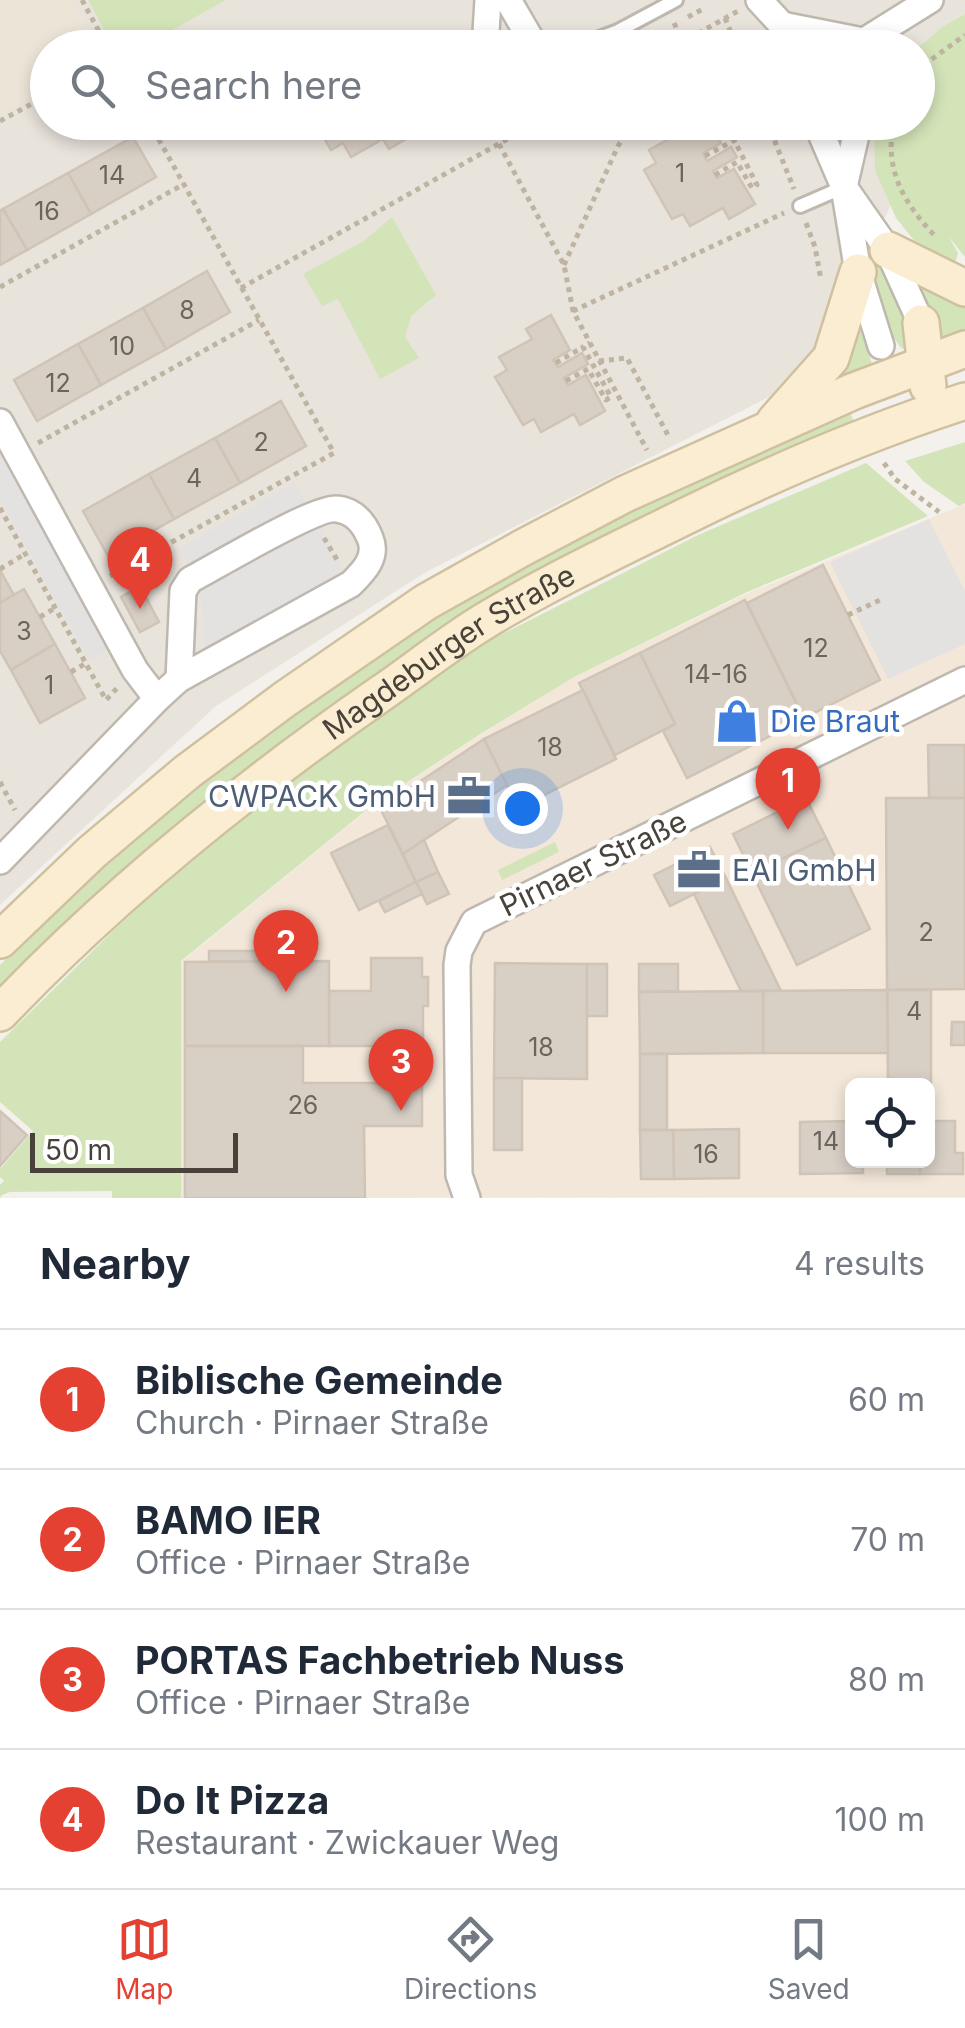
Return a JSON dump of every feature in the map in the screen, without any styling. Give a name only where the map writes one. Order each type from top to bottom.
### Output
[{"type":"main road","points":[[888,250],[965,288]]},
{"type":"main road","points":[[767,429],[831,358],[858,272]]},
{"type":"main road","points":[[921,323],[902,362],[930,412]]},
{"type":"main road","name":"Magdeburger Straße","points":[[0,940],[92,852],[186,772],[426,602],[625,494],[854,391],[902,362],[965,349]]},
{"type":"main road","name":"Magdeburger Straße","points":[[0,1013],[78,934],[255,783],[482,623],[602,557],[750,484],[871,434],[965,401]]},
{"type":"street","points":[[486,30],[488,0]]},
{"type":"street","points":[[508,0],[526,30]]},
{"type":"street","points":[[759,0],[775,30]]},
{"type":"street","points":[[884,30],[930,0]]},
{"type":"street","points":[[824,140],[844,187],[888,250],[921,323]]},
{"type":"street","points":[[855,140],[844,187],[858,272],[902,362]]},
{"type":"street","points":[[0,422],[135,670],[157,699]]},
{"type":"street","points":[[0,861],[180,679],[351,584],[369,566],[373,542],[360,518],[336,508],[310,515],[190,580],[183,591],[180,679]]},
{"type":"street","name":"Pirnaer Straße","points":[[467,1198],[459,1175],[457,965],[474,922],[965,680]]},
{"type":"lane","points":[[618,30],[670,3]]},
{"type":"lane","points":[[800,206],[844,187]]},
{"type":"path","points":[[82,0],[98,30]]},
{"type":"path","points":[[707,30],[759,0]]},
{"type":"path","points":[[670,3],[680,30]]},
{"type":"path","points":[[725,18],[730,30]]},
{"type":"path","points":[[935,57],[965,35]]},
{"type":"path","points":[[0,122],[30,105]]},
{"type":"path","points":[[90,587],[334,453],[160,140]]},
{"type":"path","points":[[241,288],[505,140]]},
{"type":"path","points":[[564,265],[622,140]]},
{"type":"path","points":[[774,140],[815,248],[821,280]]},
{"type":"path","points":[[890,140],[895,180],[915,215],[942,244]]},
{"type":"path","points":[[705,156],[734,141],[757,185],[752,188],[737,162],[715,174]]},
{"type":"path","points":[[498,144],[564,265],[572,311],[611,397],[606,400],[588,368],[566,382]]},
{"type":"path","points":[[0,287],[184,184]]},
{"type":"path","points":[[572,311],[800,206]]},
{"type":"path","points":[[18,454],[258,320]]},
{"type":"path","points":[[586,345],[599,361],[646,450]]},
{"type":"path","points":[[556,363],[586,345]]},
{"type":"path","points":[[599,361],[626,358],[670,439]]},
{"type":"path","points":[[883,461],[896,479],[939,512]]},
{"type":"path","points":[[0,508],[106,700],[135,670]]},
{"type":"path","points":[[0,568],[26,554]]},
{"type":"path","points":[[848,615],[880,600]]},
{"type":"path","points":[[40,617],[55,608]]},
{"type":"path","points":[[71,672],[86,663]]},
{"type":"shaded area","points":[[0,0],[965,0],[965,54],[935,115],[935,30],[30,30],[30,140],[923,140],[806,378],[426,572],[216,706],[0,905]]},
{"type":"shaded area","points":[[0,0],[72,0],[89,30],[30,30],[30,98],[0,115]]},
{"type":"shaded area","points":[[0,453],[109,649],[89,661],[0,500]]},
{"type":"shaded area","points":[[295,482],[346,574],[206,651],[200,588],[178,549]]},
{"type":"shaded area","points":[[965,504],[965,1197],[181,1198],[181,962],[375,804],[574,677],[746,594]]},
{"type":"shaded area","points":[[929,519],[965,591],[965,644],[888,679],[830,562]]},
{"type":"green space","points":[[88,0],[226,0],[172,30],[104,30]]},
{"type":"green space","points":[[965,14],[965,257],[949,237],[958,253],[953,271],[920,248],[896,218],[875,170],[874,140],[935,140],[935,33]]},
{"type":"green space","points":[[392,217],[436,295],[411,316],[405,337],[419,358],[380,379],[338,299],[322,306],[303,274],[364,241]]},
{"type":"green space","points":[[865,229],[910,323],[913,344],[902,349],[890,333],[858,231]]},
{"type":"green space","points":[[916,279],[965,301],[965,330],[941,338]]},
{"type":"green space","points":[[854,314],[873,366],[826,386]]},
{"type":"green space","points":[[850,412],[854,422],[746,467],[623,526],[460,615],[269,754],[0,996],[0,965],[153,823],[258,738],[393,645],[499,582],[643,506]]},
{"type":"green space","points":[[965,442],[965,503],[959,506],[924,482],[905,461]]},
{"type":"green space","points":[[866,463],[928,516],[745,593],[574,677],[374,804],[181,961],[181,1198],[112,1198],[112,1191],[10,1192],[0,1198],[4,1181],[0,1169],[33,1131],[0,1102],[0,1042],[116,928],[266,791],[473,649],[698,535]]},
{"type":"green space","points":[[555,842],[559,852],[502,880],[498,870]]},
{"type":"building","points":[[128,140],[135,140],[156,177],[91,214],[68,173]]},
{"type":"building","points":[[325,140],[381,140],[351,157],[343,143],[331,150]]},
{"type":"building","points":[[384,140],[404,140],[389,149]]},
{"type":"building","points":[[667,140],[719,140],[721,143],[703,153],[707,161],[731,147],[737,157],[713,171],[717,178],[734,169],[755,204],[729,219],[723,208],[690,226],[683,214],[672,219],[644,170],[656,163],[649,150]]},
{"type":"building","points":[[68,173],[91,214],[27,250],[3,209]]},
{"type":"building","points":[[3,209],[27,250],[0,265],[0,211]]},
{"type":"building","points":[[207,271],[230,312],[166,349],[143,308]]},
{"type":"building","points":[[143,308],[166,349],[101,385],[78,344]]},
{"type":"building","points":[[551,315],[570,350],[553,360],[558,367],[582,353],[588,364],[564,378],[568,385],[586,375],[605,411],[580,425],[574,414],[541,432],[534,419],[523,425],[495,377],[507,370],[499,357],[532,339],[526,329]]},
{"type":"building","points":[[78,344],[101,385],[37,421],[14,380]]},
{"type":"building","points":[[281,401],[306,446],[240,483],[215,438]]},
{"type":"building","points":[[215,438],[240,483],[174,519],[149,474]]},
{"type":"building","points":[[149,474],[174,519],[108,556],[83,511]]},
{"type":"building","points":[[823,565],[880,680],[804,718],[747,603]]},
{"type":"building","points":[[0,570],[14,595],[0,603]]},
{"type":"building","points":[[140,586],[159,622],[140,632],[121,597]]},
{"type":"building","points":[[24,589],[55,644],[11,670],[0,651],[0,603]]},
{"type":"building","points":[[745,600],[804,719],[687,778],[663,731],[675,724],[640,653]]},
{"type":"building","points":[[55,644],[85,698],[40,723],[11,670]]},
{"type":"building","points":[[640,653],[675,724],[615,755],[579,683]]},
{"type":"building","points":[[583,690],[616,759],[518,808],[484,739]]},
{"type":"building","points":[[484,739],[507,785],[403,854],[380,808]]},
{"type":"building","points":[[928,745],[965,745],[965,798],[929,798]]},
{"type":"building","points":[[806,798],[826,838],[752,873],[733,834]]},
{"type":"building","points":[[886,798],[965,798],[965,989],[887,990]]},
{"type":"building","points":[[388,825],[416,882],[359,910],[331,853]]},
{"type":"building","points":[[826,838],[870,929],[797,965],[752,873]]},
{"type":"building","points":[[424,840],[438,872],[416,882],[403,854]]},
{"type":"building","points":[[710,847],[726,878],[670,906],[654,875]]},
{"type":"building","points":[[438,872],[449,894],[427,904],[416,882]]},
{"type":"building","points":[[726,878],[781,991],[741,991],[694,894]]},
{"type":"building","points":[[416,882],[422,894],[385,912],[379,901]]},
{"type":"building","points":[[209,951],[279,951],[280,962],[209,961]]},
{"type":"building","points":[[371,958],[422,958],[422,977],[428,977],[423,1046],[329,1046],[329,991],[371,991]]},
{"type":"building","points":[[329,961],[329,1046],[185,1046],[185,962]]},
{"type":"building","points":[[495,963],[587,964],[587,1079],[494,1078]]},
{"type":"building","points":[[587,964],[607,964],[607,1016],[587,1016]]},
{"type":"building","points":[[639,964],[678,964],[678,991],[639,992]]},
{"type":"building","points":[[887,990],[931,990],[931,1078],[888,1078]]},
{"type":"building","points":[[887,990],[888,1053],[763,1053],[763,991]]},
{"type":"building","points":[[763,991],[763,1053],[640,1054],[639,992]]},
{"type":"building","points":[[952,1022],[965,1022],[965,1045],[951,1045]]},
{"type":"building","points":[[185,1046],[303,1046],[303,1083],[422,1083],[422,1126],[364,1126],[365,1198],[185,1198]]},
{"type":"building","points":[[640,1054],[667,1054],[667,1130],[640,1130]]},
{"type":"building","points":[[494,1078],[522,1078],[522,1150],[494,1150]]},
{"type":"building","points":[[0,1111],[27,1135],[0,1166]]},
{"type":"building","points":[[845,1121],[845,1168],[863,1168],[863,1173],[800,1174],[800,1122]]},
{"type":"building","points":[[935,1121],[955,1121],[955,1153],[963,1153],[963,1174],[920,1174],[920,1168],[935,1168]]},
{"type":"building","points":[[739,1129],[739,1178],[674,1179],[673,1130]]},
{"type":"building","points":[[640,1130],[673,1130],[674,1179],[641,1179]]},
{"type":"building","points":[[887,1168],[920,1168],[920,1174],[887,1174]]},
{"type":"place","name":"Do It Pizza","points":[[140,609]]},
{"type":"place","name":"Die Braut","points":[[737,721]]},
{"type":"place","name":"CWPACK GmbH","points":[[469,796]]},
{"type":"place","name":"Biblische Gemeinde","points":[[788,830]]},
{"type":"place","name":"EAI GmbH","points":[[699,870]]},
{"type":"place","name":"BAMO IER","points":[[286,992]]},
{"type":"place","name":"PORTAS Fachbetrieb Nuss","points":[[401,1111]]}]
